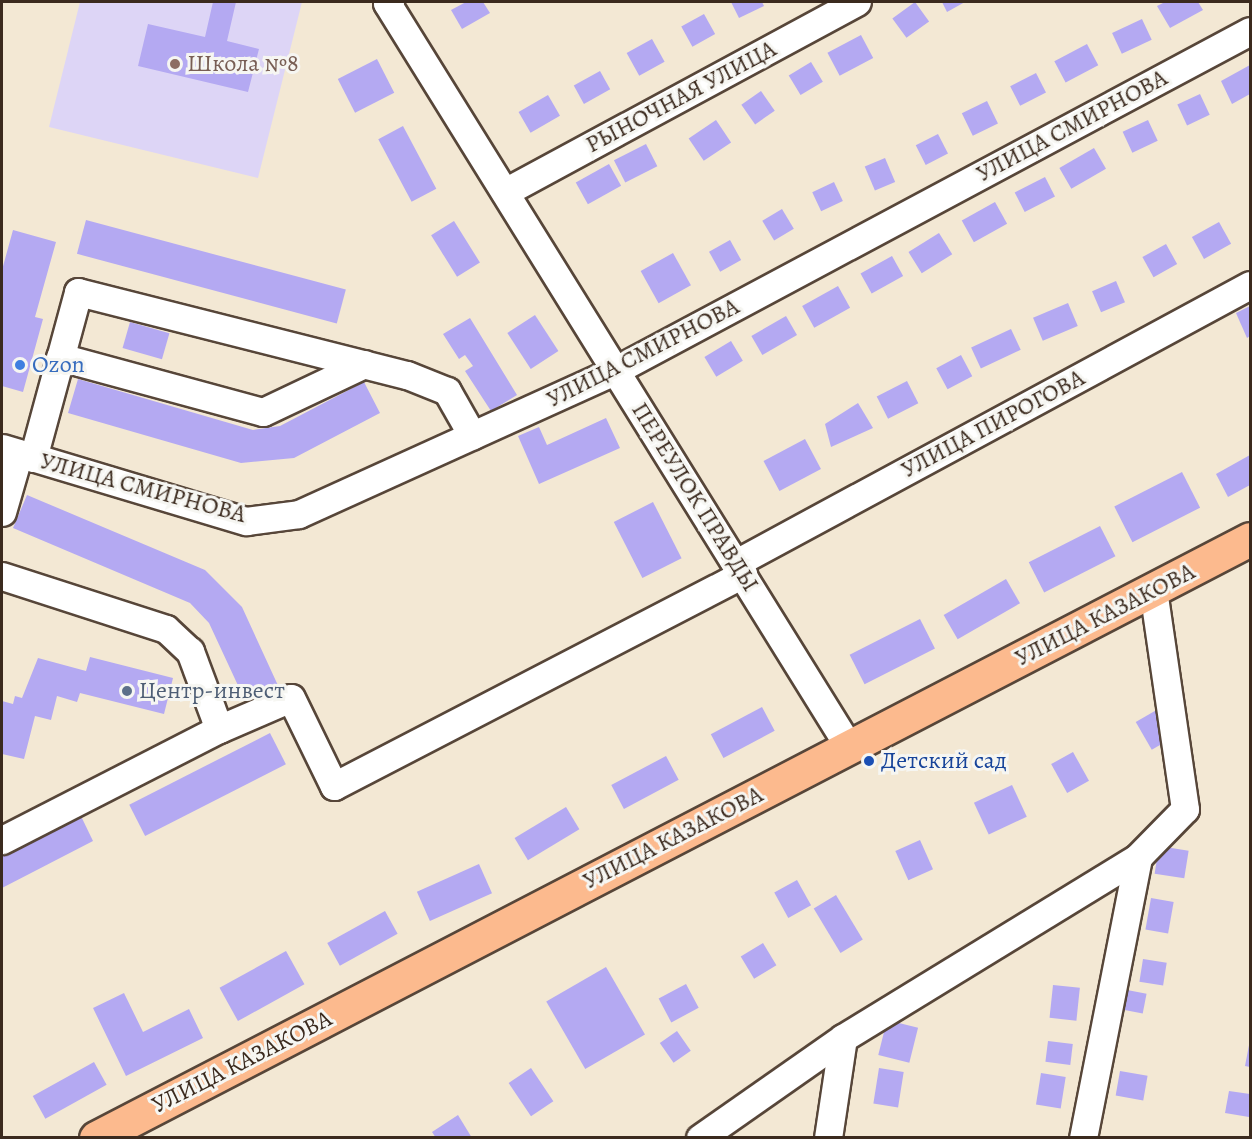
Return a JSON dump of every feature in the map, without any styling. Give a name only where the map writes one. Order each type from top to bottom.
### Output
[{"type":"main road","name":"УЛИЦА КАЗАКОВА","points":[[96,1137],[1251,539]]},
{"type":"street","name":"ПЕРЕУЛОК ПРАВДЫ","points":[[388,2],[849,747]]},
{"type":"street","name":"РЫНОЧНАЯ УЛИЦА","points":[[505,192],[857,2]]},
{"type":"street","name":"УЛИЦА СМИРНОВА","points":[[18,453],[246,520],[299,514],[616,370],[1251,31]]},
{"type":"street","name":"УЛИЦА ПИРОГОВА","points":[[219,729],[291,698],[334,786],[739,568],[1251,285]]},
{"type":"street","points":[[2,512],[18,453],[60,357],[78,292],[364,364],[447,391],[472,435]]},
{"type":"street","points":[[60,357],[263,412],[364,364]]},
{"type":"street","points":[[2,576],[166,629],[190,651],[219,729],[2,840]]},
{"type":"street","points":[[700,1137],[843,1038],[1138,857],[1185,809],[1153,590]]},
{"type":"street","points":[[1083,1137],[1138,857]]},
{"type":"street","points":[[828,1137],[843,1038]]},
{"type":"shaded area","name":"Школа №8","points":[[80,2],[302,2],[258,178],[49,127]]},
{"type":"building","points":[[213,2],[236,2],[227,41],[259,49],[248,92],[138,66],[148,24],[205,37]]},
{"type":"building","points":[[466,2],[483,2],[490,13],[462,29],[451,10]]},
{"type":"building","points":[[731,2],[762,2],[764,6],[739,18]]},
{"type":"building","points":[[915,2],[929,21],[906,38],[892,18]]},
{"type":"building","points":[[942,2],[965,2],[947,12]]},
{"type":"building","points":[[1165,2],[1198,2],[1203,10],[1170,28],[1157,6]]},
{"type":"building","points":[[704,14],[715,34],[692,47],[681,27]]},
{"type":"building","points":[[1142,19],[1152,40],[1122,54],[1112,33]]},
{"type":"building","points":[[861,35],[873,58],[840,76],[827,53]]},
{"type":"building","points":[[652,39],[665,62],[639,76],[627,53]]},
{"type":"building","points":[[1087,44],[1098,65],[1066,83],[1054,61]]},
{"type":"building","points":[[377,59],[394,93],[355,113],[338,79]]},
{"type":"building","points":[[811,62],[823,82],[801,95],[789,75]]},
{"type":"building","points":[[1250,65],[1250,94],[1232,104],[1221,81]]},
{"type":"building","points":[[600,71],[610,89],[584,104],[574,86]]},
{"type":"building","points":[[1036,73],[1046,93],[1020,106],[1010,86]]},
{"type":"building","points":[[761,91],[775,111],[755,124],[741,105]]},
{"type":"building","points":[[1200,94],[1210,115],[1187,125],[1177,105]]},
{"type":"building","points":[[548,95],[560,116],[531,133],[519,112]]},
{"type":"building","points":[[987,101],[998,123],[973,136],[962,113]]},
{"type":"building","points":[[716,120],[731,142],[704,161],[689,138]]},
{"type":"building","points":[[1148,120],[1158,141],[1132,153],[1123,132]]},
{"type":"building","points":[[403,126],[436,189],[412,202],[378,139]]},
{"type":"building","points":[[938,134],[948,154],[926,165],[916,145]]},
{"type":"building","points":[[646,144],[657,166],[625,183],[614,160]]},
{"type":"building","points":[[1094,148],[1106,169],[1071,189],[1059,168]]},
{"type":"building","points":[[885,158],[895,182],[875,191],[865,167]]},
{"type":"building","points":[[609,164],[621,186],[588,204],[576,182]]},
{"type":"building","points":[[1045,177],[1055,197],[1025,212],[1015,192]]},
{"type":"building","points":[[834,182],[843,201],[821,211],[812,192]]},
{"type":"building","points":[[995,202],[1007,224],[974,242],[962,220]]},
{"type":"building","points":[[782,209],[794,229],[774,241],[762,221]]},
{"type":"building","points":[[86,220],[346,290],[337,323],[77,254]]},
{"type":"building","points":[[454,221],[480,263],[457,277],[431,235]]},
{"type":"building","points":[[1219,222],[1231,244],[1204,259],[1192,237]]},
{"type":"building","points":[[13,230],[56,242],[35,317],[43,319],[23,392],[2,386],[2,270]]},
{"type":"building","points":[[939,233],[952,254],[922,273],[908,252]]},
{"type":"building","points":[[730,240],[741,260],[720,272],[709,252]]},
{"type":"building","points":[[1166,244],[1177,264],[1154,277],[1142,257]]},
{"type":"building","points":[[673,253],[691,285],[659,303],[641,271]]},
{"type":"building","points":[[892,256],[903,276],[872,294],[861,273]]},
{"type":"building","points":[[1116,281],[1125,302],[1101,312],[1092,291]]},
{"type":"building","points":[[838,286],[850,308],[814,328],[802,306]]},
{"type":"building","points":[[1068,303],[1078,326],[1043,341],[1033,318]]},
{"type":"building","points":[[1250,306],[1250,336],[1247,338],[1236,313]]},
{"type":"building","points":[[535,315],[558,351],[531,369],[507,333]]},
{"type":"building","points":[[786,316],[797,335],[762,355],[751,336]]},
{"type":"building","points":[[470,318],[517,395],[491,411],[465,371],[473,366],[465,355],[459,359],[443,334]]},
{"type":"building","points":[[130,322],[169,333],[162,359],[123,348]]},
{"type":"building","points":[[1011,329],[1021,350],[981,368],[971,348]]},
{"type":"building","points":[[731,341],[743,361],[716,377],[704,357]]},
{"type":"building","points":[[961,355],[972,376],[948,389],[936,368]]},
{"type":"building","points":[[78,379],[253,430],[280,426],[364,382],[380,413],[294,458],[241,463],[68,413]]},
{"type":"building","points":[[907,381],[918,403],[888,419],[877,396]]},
{"type":"building","points":[[858,403],[873,428],[831,447],[825,424]]},
{"type":"building","points":[[606,418],[620,448],[539,484],[518,436],[539,427],[547,445]]},
{"type":"building","points":[[805,439],[821,469],[779,491],[764,461]]},
{"type":"building","points":[[1250,455],[1250,485],[1228,497],[1216,474]]},
{"type":"building","points":[[1182,472],[1200,508],[1132,542],[1114,507]]},
{"type":"building","points":[[27,495],[205,570],[242,607],[281,692],[248,707],[209,623],[190,603],[13,528]]},
{"type":"building","points":[[653,502],[682,558],[642,578],[614,522]]},
{"type":"building","points":[[1100,526],[1115,556],[1044,593],[1029,562]]},
{"type":"building","points":[[1006,579],[1020,603],[958,639],[944,615]]},
{"type":"building","points":[[920,619],[935,648],[865,684],[850,655]]},
{"type":"building","points":[[90,657],[173,678],[164,714],[80,693],[77,702],[57,696],[51,720],[35,716],[24,759],[2,754],[2,701],[13,704],[15,696],[22,698],[38,658],[86,671]]},
{"type":"building","points":[[762,707],[775,731],[723,758],[711,734]]},
{"type":"building","points":[[1160,708],[1176,736],[1152,750],[1136,722]]},
{"type":"building","points":[[270,733],[286,764],[145,836],[129,805]]},
{"type":"building","points":[[1073,752],[1089,781],[1067,793],[1051,764]]},
{"type":"building","points":[[666,756],[679,780],[624,809],[611,785]]},
{"type":"building","points":[[1012,785],[1027,817],[989,834],[974,803]]},
{"type":"building","points":[[566,807],[579,829],[528,860],[515,838]]},
{"type":"building","points":[[79,812],[93,841],[2,888],[2,852]]},
{"type":"building","points":[[920,840],[933,869],[908,880],[895,851]]},
{"type":"building","points":[[1159,846],[1189,851],[1184,878],[1155,874]]},
{"type":"building","points":[[479,864],[492,893],[430,921],[417,892]]},
{"type":"building","points":[[797,880],[811,905],[788,918],[774,893]]},
{"type":"building","points":[[836,895],[863,940],[840,953],[814,908]]},
{"type":"building","points":[[1151,898],[1174,902],[1168,934],[1145,930]]},
{"type":"building","points":[[385,911],[398,934],[340,966],[327,943]]},
{"type":"building","points":[[763,943],[776,965],[754,979],[741,956]]},
{"type":"building","points":[[286,951],[304,984],[238,1021],[220,988]]},
{"type":"building","points":[[1143,959],[1167,963],[1163,985],[1139,982]]},
{"type":"building","points":[[606,967],[645,1035],[585,1069],[546,1002]]},
{"type":"building","points":[[686,984],[699,1008],[671,1022],[659,999]]},
{"type":"building","points":[[1053,985],[1080,988],[1076,1021],[1050,1018]]},
{"type":"building","points":[[1122,989],[1147,994],[1143,1013],[1118,1009]]},
{"type":"building","points":[[124,993],[143,1032],[189,1009],[203,1038],[126,1076],[93,1008]]},
{"type":"building","points":[[887,1020],[918,1028],[909,1063],[878,1055]]},
{"type":"building","points":[[677,1031],[691,1051],[674,1063],[660,1043]]},
{"type":"building","points":[[1250,1040],[1250,1067],[1245,1066]]},
{"type":"building","points":[[1048,1041],[1073,1044],[1070,1065],[1045,1062]]},
{"type":"building","points":[[94,1062],[107,1085],[45,1119],[33,1096]]},
{"type":"building","points":[[531,1068],[553,1101],[531,1116],[509,1083]]},
{"type":"building","points":[[879,1068],[904,1072],[898,1107],[873,1104]]},
{"type":"building","points":[[1120,1071],[1148,1076],[1143,1100],[1116,1096]]},
{"type":"building","points":[[1041,1073],[1066,1077],[1061,1109],[1036,1105]]},
{"type":"building","points":[[1229,1091],[1250,1094],[1249,1117],[1225,1113]]},
{"type":"building","points":[[458,1115],[472,1138],[436,1138],[432,1132]]},
{"type":"place","name":"Школа №8","points":[[175,64]]},
{"type":"place","name":"Ozon","points":[[20,365]]},
{"type":"place","name":"Центр-инвест","points":[[127,691]]},
{"type":"place","name":"Детский сад","points":[[869,761]]}]
